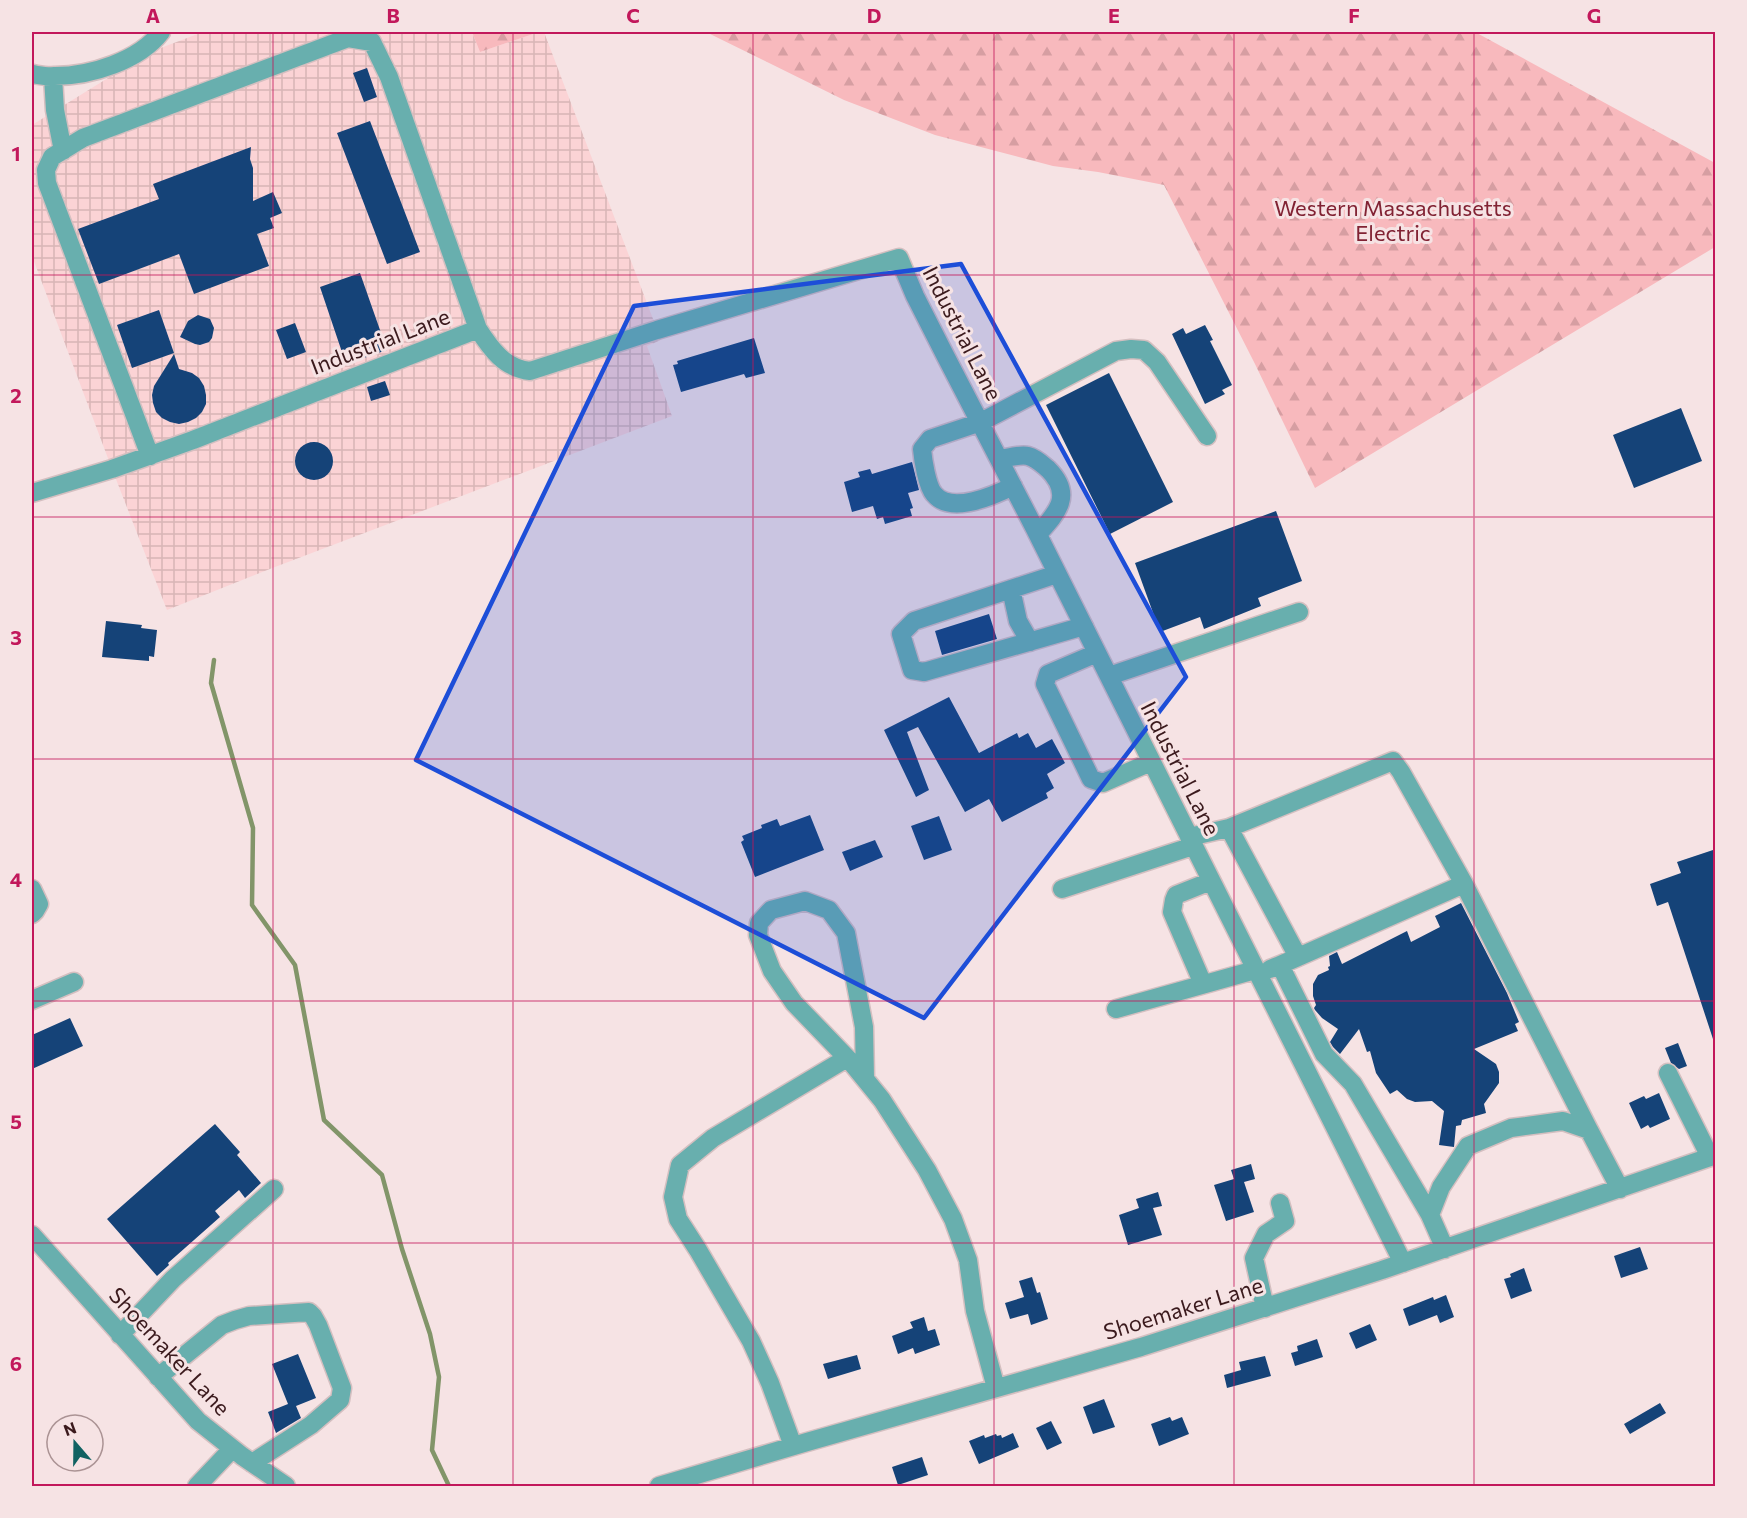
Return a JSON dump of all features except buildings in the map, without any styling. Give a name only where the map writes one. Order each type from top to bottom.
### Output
[{"type":"street","points":[[32,74],[53,77],[84,74],[103,68],[147,46],[161,32]]},
{"type":"street","points":[[150,456],[47,183],[46,170],[52,157],[83,138],[348,38],[372,42],[389,77],[478,329]]},
{"type":"street","points":[[53,77],[55,110],[63,150]]},
{"type":"street","name":"Industrial Lane","points":[[32,493],[150,456],[478,329],[498,356],[509,365],[519,370],[530,371],[657,330],[899,258],[946,357],[1038,534],[1403,1263]]},
{"type":"street","points":[[1013,486],[990,497],[969,502],[947,502],[934,494],[924,467],[922,450],[930,439],[981,422],[1116,351],[1131,348],[1144,350],[1157,362],[1207,436]]},
{"type":"street","points":[[1000,459],[1027,456],[1041,462],[1052,473],[1059,485],[1061,500],[1056,515],[1038,534]]},
{"type":"street","points":[[1058,574],[914,621],[901,634],[912,670],[924,672],[1084,627]]},
{"type":"street","points":[[1011,589],[1018,621],[1030,642]]},
{"type":"street","points":[[1109,676],[1299,612]]},
{"type":"street","points":[[1097,653],[1048,674],[1045,684],[1091,779],[1103,783],[1151,762]]},
{"type":"street","points":[[1062,890],[1229,828],[1393,761],[1464,884],[1620,1189]]},
{"type":"street","points":[[1229,828],[1298,957]]},
{"type":"street","points":[[1203,984],[1172,912],[1176,895],[1211,881]]},
{"type":"street","points":[[1116,1009],[1280,965],[1464,884]]},
{"type":"street","points":[[32,889],[39,904],[32,914]]},
{"type":"street","points":[[865,1078],[864,1026],[846,933],[829,910],[805,901],[771,910],[759,922],[758,935],[772,971],[794,1003],[865,1078],[898,1123],[941,1194],[958,1230],[968,1260],[975,1311],[996,1388]]},
{"type":"street","points":[[1280,965],[1324,1054],[1353,1084],[1430,1215],[1444,1249]]},
{"type":"street","points":[[32,999],[74,982]]},
{"type":"street","points":[[794,1446],[771,1383],[751,1341],[678,1219],[673,1197],[680,1165],[713,1138],[847,1058]]},
{"type":"street","points":[[1668,1073],[1713,1156]]},
{"type":"street","points":[[1430,1215],[1441,1186],[1468,1146],[1511,1128],[1563,1121],[1589,1130]]},
{"type":"street","name":"Shoemaker Lane","points":[[659,1486],[1141,1347],[1403,1263],[1713,1156]]},
{"type":"street","points":[[120,1335],[172,1280],[274,1189]]},
{"type":"street","points":[[1265,1308],[1254,1258],[1266,1234],[1285,1221],[1280,1203]]},
{"type":"street","name":"Shoemaker Lane","points":[[32,1235],[198,1421],[232,1449],[286,1486]]},
{"type":"street","points":[[158,1377],[222,1324],[249,1316],[309,1312],[318,1325],[342,1388],[340,1400],[311,1425],[252,1463]]},
{"type":"street","points":[[196,1486],[232,1449]]},
{"type":"highlighted area","points":[[961,264],[1186,677],[924,1018],[416,760],[634,306]]},
{"type":"shaded area","points":[[203,32],[472,32],[480,52],[544,32],[661,340],[647,346],[672,416],[167,610],[32,256],[32,125],[150,52]]},
{"type":"green space","points":[[472,32],[539,32],[480,52]]},
{"type":"green space","name":"Western Massachusetts Electric","points":[[706,32],[1475,32],[1715,163],[1715,247],[1315,488],[1164,185],[1053,166],[935,135],[844,100]]},
{"type":"waterway","points":[[214,660],[211,683],[253,828],[252,905],[295,965],[324,1120],[382,1175],[402,1249],[430,1334],[439,1377],[432,1450],[449,1486]]}]
